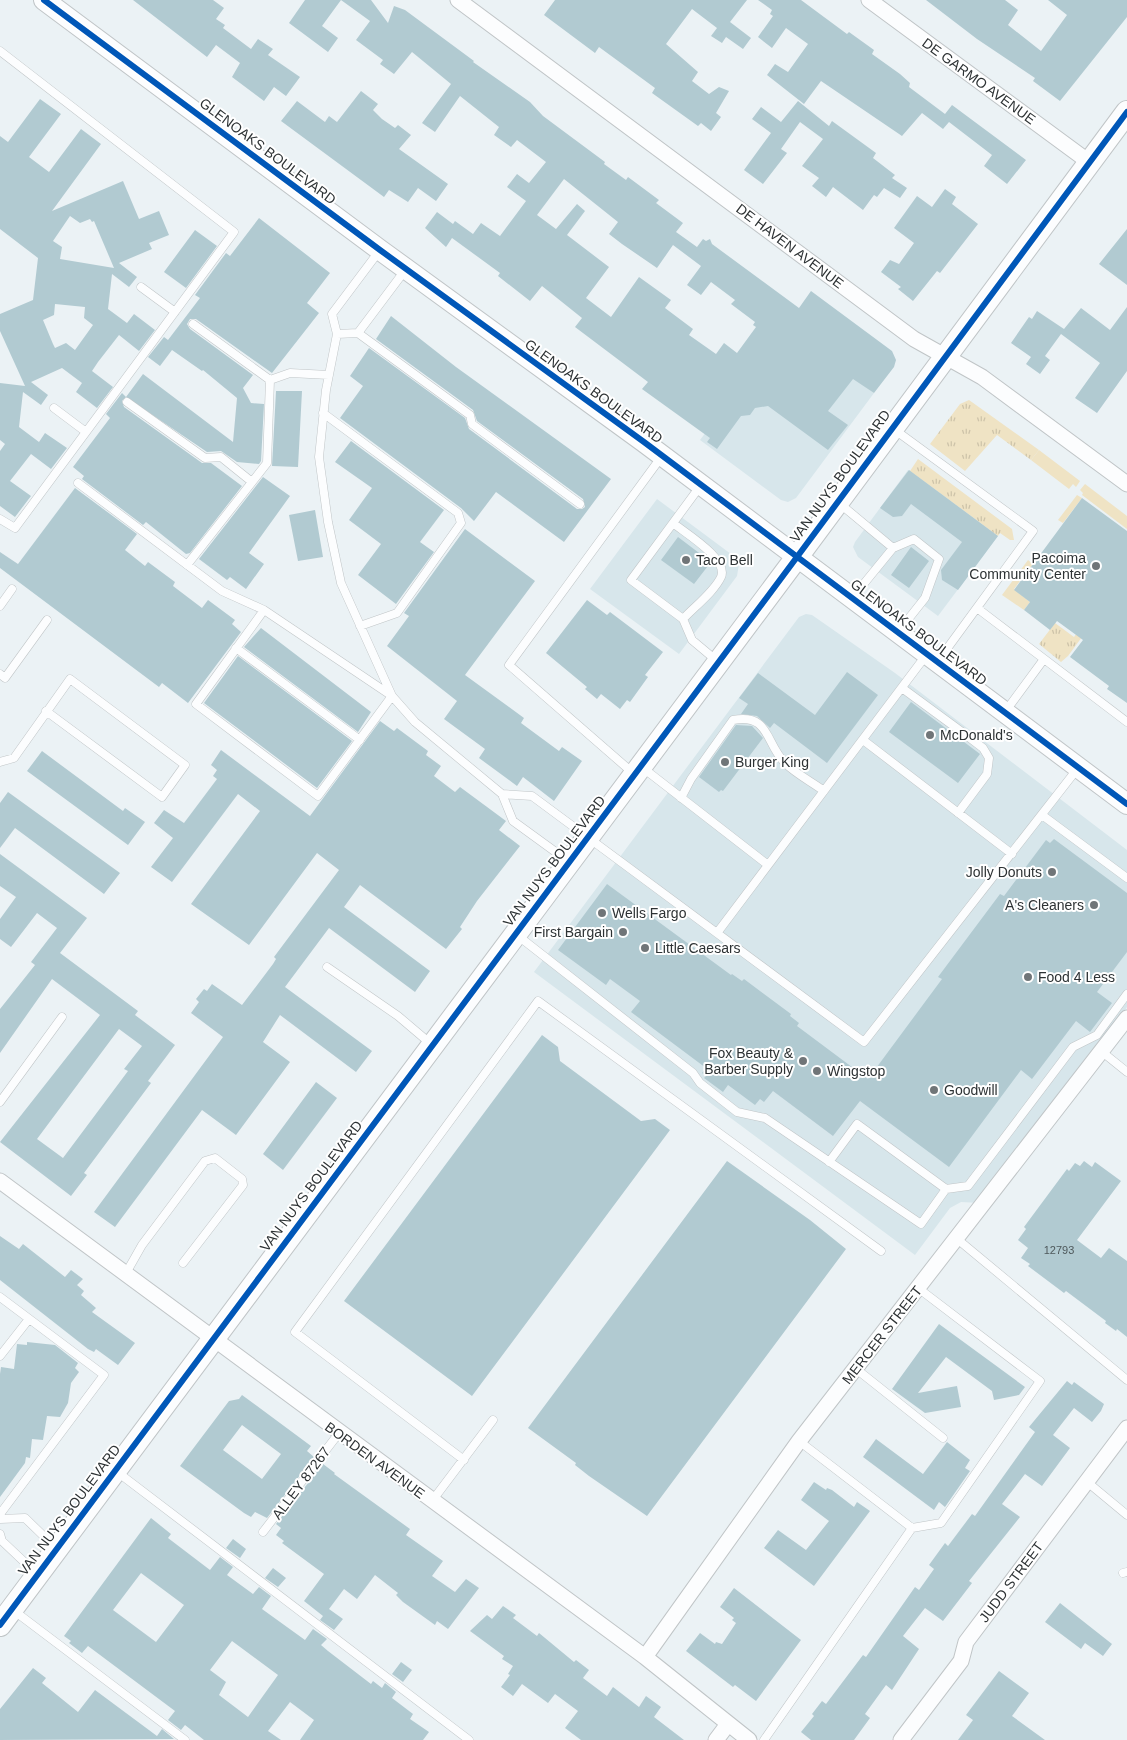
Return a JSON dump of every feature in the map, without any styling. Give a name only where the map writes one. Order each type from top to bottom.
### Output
[{"type":"main road","name":"GLENOAKS BOULEVARD","points":[[44,0],[380,250],[700,484],[1079,768],[1125,797]]},
{"type":"main road","name":"VAN NUYS BOULEVARD","points":[[6,1617],[892,427],[947,358],[1005,274],[1032,241],[1127,112]]},
{"type":"street","name":"DE HAVEN AVENUE","points":[[458,0],[914,339],[982,377],[1127,484]]},
{"type":"street","name":"DE GARMO AVENUE","points":[[869,0],[1089,162]]},
{"type":"street","name":"MERCER STREET","points":[[645,1658],[799,1440],[1127,1018]]},
{"type":"street","name":"BORDEN AVENUE","points":[[0,1181],[645,1658],[749,1740]]},
{"type":"street","name":"JUDD STREET","points":[[901,1740],[961,1661],[966,1642],[1127,1428]]},
{"type":"street","points":[[716,1740],[728,1724]]},
{"type":"lane","points":[[0,51],[234,232],[15,528],[0,519]]},
{"type":"lane","points":[[380,250],[332,314],[337,334],[329,375],[319,457],[328,522],[340,583],[392,696]]},
{"type":"lane","points":[[358,333],[406,269]]},
{"type":"lane","points":[[141,288],[175,312]]},
{"type":"lane","points":[[193,324],[270,380]]},
{"type":"lane","points":[[337,334],[358,333],[470,415],[472,424],[580,504]]},
{"type":"lane","points":[[270,380],[290,374],[329,375]]},
{"type":"lane","points":[[187,565],[267,462],[270,380]]},
{"type":"lane","points":[[127,402],[205,458],[221,457],[252,482]]},
{"type":"lane","points":[[54,408],[86,432]]},
{"type":"lane","points":[[324,413],[458,513],[461,523],[397,613],[360,626]]},
{"type":"lane","points":[[717,933],[902,688],[977,608],[1032,531],[892,427]]},
{"type":"lane","points":[[662,456],[509,665],[637,771],[681,798],[768,865]]},
{"type":"lane","points":[[78,483],[222,591],[264,610],[392,696],[416,722],[502,794],[513,821],[569,862]]},
{"type":"lane","points":[[700,484],[631,580],[683,619],[692,640],[718,662]]},
{"type":"lane","points":[[838,501],[893,548]]},
{"type":"lane","points":[[673,523],[718,558],[722,567],[722,575],[717,584],[683,619]]},
{"type":"lane","points":[[852,598],[893,548],[914,539],[939,558],[925,598],[898,632]]},
{"type":"lane","points":[[0,606],[12,589]]},
{"type":"lane","points":[[977,608],[1127,722]]},
{"type":"lane","points":[[264,610],[196,704],[318,796],[392,696]]},
{"type":"lane","points":[[0,674],[5,678],[47,620]]},
{"type":"lane","points":[[236,648],[360,740]]},
{"type":"lane","points":[[1004,712],[1044,659]]},
{"type":"lane","points":[[0,762],[14,758],[46,712],[70,679],[185,765],[162,798],[46,712]]},
{"type":"lane","points":[[902,688],[983,748],[989,758],[987,774],[958,813]]},
{"type":"lane","points":[[681,798],[691,779],[733,720],[745,718],[758,722],[767,732],[774,749],[785,764],[824,791]]},
{"type":"lane","points":[[863,740],[1012,854]]},
{"type":"lane","points":[[502,794],[532,796],[864,1042],[1079,768]]},
{"type":"lane","points":[[1042,815],[1127,878]]},
{"type":"lane","points":[[515,934],[693,1073],[700,1083],[737,1112],[766,1118],[920,1224],[946,1189]]},
{"type":"lane","points":[[327,967],[398,1016],[432,1045]]},
{"type":"lane","points":[[829,1162],[857,1124],[946,1189],[968,1186],[1073,1047],[1097,1035],[1127,994]]},
{"type":"lane","points":[[464,1460],[295,1332],[538,1001],[881,1251]]},
{"type":"lane","points":[[0,1102],[62,1017]]},
{"type":"lane","points":[[1101,1051],[1127,1072]]},
{"type":"lane","points":[[125,1275],[142,1245],[205,1161],[215,1158],[242,1179],[243,1185],[183,1263]]},
{"type":"lane","points":[[956,1238],[1127,1380]]},
{"type":"lane","points":[[764,1740],[912,1528],[941,1523],[1040,1381],[918,1288]]},
{"type":"lane","points":[[0,1297],[104,1375],[0,1514]]},
{"type":"lane","points":[[0,1356],[29,1319]]},
{"type":"lane","points":[[856,1368],[943,1438]]},
{"type":"lane","points":[[432,1501],[493,1420]]},
{"type":"lane","name":"ALLEY 87267","points":[[263,1532],[339,1433]]},
{"type":"lane","points":[[799,1440],[912,1528]]},
{"type":"lane","points":[[114,1470],[469,1740]]},
{"type":"lane","points":[[1086,1481],[1127,1515]]},
{"type":"lane","points":[[0,1519],[24,1518],[56,1549]]},
{"type":"lane","points":[[0,1534],[2,1541],[37,1575]]},
{"type":"lane","points":[[6,1617],[185,1740]]},
{"type":"shaded area","points":[[785,327],[874,393],[796,498],[788,502],[781,500],[700,440]]},
{"type":"shaded area","points":[[908,470],[998,536],[938,616],[858,557],[853,547]]},
{"type":"shaded area","points":[[657,499],[735,557],[739,564],[737,576],[679,654],[590,589]]},
{"type":"shaded area","points":[[806,614],[812,615],[895,673],[1127,850],[1127,1007],[980,1203],[961,1202],[950,1208],[915,1255],[534,972],[799,617]]},
{"type":"green space","points":[[969,400],[1039,450],[1031,460],[997,435],[965,471],[930,444],[960,404]]},
{"type":"green space","points":[[1039,450],[1080,481],[1076,487],[1073,484],[1069,489],[1031,460]]},
{"type":"green space","points":[[918,459],[1012,529],[1014,540],[1010,540],[1000,533],[998,536],[910,471]]},
{"type":"green space","points":[[1085,484],[1127,516],[1127,529],[1082,495],[1083,493],[1080,490]]},
{"type":"green space","points":[[1077,495],[1082,498],[1063,523],[1058,520]]},
{"type":"green space","points":[[1028,560],[1033,564],[1014,589],[1030,602],[1024,610],[1002,595]]},
{"type":"green space","points":[[1127,565],[1127,576],[1068,656],[1061,662],[1039,644],[1055,623],[1074,637]]},
{"type":"building","points":[[133,0],[213,0],[224,8],[216,19],[225,25],[223,28],[251,49],[258,39],[273,49],[268,55],[300,77],[286,96],[274,87],[264,101],[232,77],[240,63],[216,45],[207,57]]},
{"type":"building","points":[[305,0],[341,0],[322,26],[338,38],[328,52],[289,23]]},
{"type":"building","points":[[341,0],[371,0],[388,23],[394,6],[405,10],[473,62],[530,102],[543,116],[605,162],[604,164],[626,180],[628,177],[659,200],[656,203],[683,223],[676,232],[697,247],[703,239],[706,241],[710,239],[712,244],[799,308],[811,291],[892,351],[896,360],[894,367],[874,393],[853,379],[828,411],[848,425],[828,450],[768,406],[755,408],[750,415],[741,416],[717,449],[707,442],[710,438],[642,389],[648,382],[575,327],[582,318],[542,286],[530,301],[498,276],[500,273],[452,238],[446,247],[425,228],[437,212],[453,224],[455,221],[473,234],[481,223],[500,236],[526,201],[507,187],[517,174],[529,183],[546,162],[517,140],[511,147],[494,135],[499,127],[460,96],[435,132],[422,123],[451,84],[412,52],[394,74],[380,64],[383,60],[356,40],[370,21]],"holes":[[[564,179],[618,222],[609,234],[622,244],[657,268],[673,245],[701,266],[687,285],[701,295],[711,282],[735,300],[731,304],[755,322],[753,325],[756,327],[737,353],[724,343],[716,354],[689,335],[693,329],[665,308],[671,300],[639,277],[611,317],[586,298],[609,267],[567,235],[585,211],[577,204],[556,229],[537,215]]]},
{"type":"building","points":[[555,0],[747,0],[730,22],[751,38],[743,49],[726,37],[722,43],[711,36],[717,28],[692,9],[666,44],[698,72],[692,81],[709,94],[719,87],[729,91],[716,113],[721,117],[711,131],[701,123],[698,126],[652,93],[655,88],[599,47],[595,53],[544,15]]},
{"type":"building","points":[[758,0],[801,0],[847,34],[849,32],[874,50],[872,54],[900,74],[910,83],[909,87],[945,114],[952,105],[1026,160],[1007,184],[984,166],[992,155],[949,122],[943,129],[922,113],[902,136],[821,81],[804,104],[767,75],[775,64],[788,72],[808,44],[786,28],[772,48],[758,37],[773,16],[770,14],[772,10]]},
{"type":"building","points":[[926,0],[1005,0],[1018,10],[1008,25],[1041,51],[1067,15],[1048,0],[1127,0],[1127,17],[1060,101],[1033,81],[1035,78],[977,39]]},
{"type":"building","points":[[361,91],[378,104],[373,110],[382,119],[395,128],[398,125],[411,135],[399,149],[448,184],[436,201],[418,188],[408,202],[389,190],[384,197],[281,121],[297,101],[325,122],[329,116],[337,122]]},
{"type":"building","points":[[40,99],[61,114],[29,157],[49,172],[81,129],[101,144],[52,211],[123,181],[139,219],[159,211],[169,235],[149,243],[152,249],[119,263],[137,277],[129,287],[112,274],[108,309],[127,323],[134,314],[155,330],[139,351],[119,335],[98,362],[92,371],[113,387],[97,408],[76,392],[82,383],[62,368],[31,382],[48,395],[41,405],[23,392],[19,427],[39,442],[45,433],[67,448],[51,469],[31,454],[10,481],[31,496],[15,517],[0,506],[0,451],[5,444],[0,440],[0,383],[25,386],[0,331],[0,314],[33,300],[38,258],[0,229],[0,136],[8,142]],"holes":[[[70,216],[80,223],[90,219],[92,222],[94,221],[114,268],[60,259],[62,247],[53,241]],[[55,304],[85,307],[84,318],[93,325],[75,350],[66,343],[55,348],[53,344],[43,320],[54,315]]]},
{"type":"building","points":[[798,101],[829,126],[832,121],[876,153],[873,158],[895,175],[892,178],[907,188],[900,198],[884,188],[877,197],[874,195],[863,210],[833,187],[826,197],[812,186],[819,178],[802,166],[823,139],[800,122],[781,149],[787,153],[763,184],[744,170],[771,133],[752,119],[761,107],[781,122]]},
{"type":"building","points":[[945,189],[956,197],[952,204],[978,224],[940,273],[937,271],[913,301],[898,289],[901,287],[881,272],[890,260],[899,264],[914,243],[894,228],[917,196],[932,207]]},
{"type":"building","points":[[259,218],[330,273],[307,303],[319,313],[272,373],[196,319],[190,319],[187,324],[190,329],[253,375],[243,388],[251,403],[264,404],[261,461],[259,464],[237,462],[221,451],[207,452],[126,397],[143,374],[233,442],[237,398],[203,370],[172,350],[160,366],[148,357],[164,337],[168,340],[200,298],[195,295],[226,253],[230,256]]},
{"type":"building","points":[[1127,229],[1127,285],[1099,264]]},
{"type":"building","points":[[195,230],[217,246],[186,288],[164,272]]},
{"type":"building","points":[[1127,307],[1127,371],[1097,413],[1075,398],[1100,363],[1061,334],[1045,356],[1050,360],[1040,374],[1026,364],[1031,357],[1011,343],[1029,317],[1032,319],[1037,311],[1064,329],[1081,308],[1110,330]]},
{"type":"building","points":[[391,316],[456,367],[611,479],[564,542],[496,492],[474,521],[461,508],[340,418],[363,386],[350,376],[369,348],[465,418],[469,429],[577,509],[585,507],[583,499],[477,421],[473,410],[376,339]]},
{"type":"building","points":[[276,391],[302,391],[298,467],[272,466]]},
{"type":"building","points":[[122,393],[126,397],[122,401],[124,407],[202,463],[211,463],[242,486],[190,553],[186,554],[146,522],[143,525],[82,479],[84,476],[73,467],[110,418],[106,414]]},
{"type":"building","points":[[351,441],[444,510],[420,542],[434,552],[396,604],[358,575],[381,544],[349,520],[372,488],[335,462]]},
{"type":"building","points":[[909,470],[998,536],[958,590],[942,580],[941,570],[962,542],[911,504],[902,516],[893,517],[880,508]]},
{"type":"building","points":[[263,477],[290,496],[249,553],[264,564],[246,589],[230,577],[227,580],[199,559]]},
{"type":"building","points":[[75,488],[137,534],[125,550],[145,566],[148,562],[175,582],[173,586],[202,608],[208,600],[235,620],[232,624],[241,632],[188,703],[162,683],[159,687],[0,568],[0,552],[18,564]]},
{"type":"building","name":"Pacoima Community Center","points":[[1082,498],[1127,531],[1127,703],[1107,689],[1109,686],[1070,657],[1083,640],[1057,621],[1050,630],[1024,610],[1030,602],[1014,590]]},
{"type":"building","points":[[315,510],[323,557],[298,561],[289,515]]},
{"type":"building","points":[[465,529],[535,581],[465,675],[524,718],[521,723],[559,751],[562,747],[582,761],[554,801],[523,777],[517,786],[479,758],[485,749],[444,719],[457,701],[387,646],[409,616],[404,613]]},
{"type":"building","name":"Taco Bell","points":[[678,537],[711,562],[694,584],[661,560]]},
{"type":"building","points":[[911,547],[929,561],[909,588],[891,575]]},
{"type":"building","points":[[587,600],[607,615],[610,612],[663,652],[645,675],[648,677],[630,702],[627,700],[620,709],[601,694],[597,699],[585,689],[587,687],[546,653]]},
{"type":"building","points":[[261,628],[371,712],[358,732],[244,647]]},
{"type":"building","points":[[238,656],[352,741],[317,788],[204,703]]},
{"type":"building","points":[[847,672],[878,695],[827,763],[774,723],[770,728],[757,716],[741,714],[748,704],[739,698],[758,673],[815,715]]},
{"type":"building","points":[[911,702],[980,754],[958,783],[889,732]]},
{"type":"building","points":[[380,721],[394,731],[397,728],[428,751],[426,755],[441,766],[434,776],[455,792],[460,787],[506,821],[499,830],[520,846],[477,901],[460,927],[462,929],[446,949],[360,885],[344,907],[430,971],[415,992],[329,928],[285,987],[372,1051],[356,1072],[280,1015],[263,1042],[290,1062],[236,1135],[202,1110],[115,1227],[94,1212],[223,1037],[191,1013],[199,1002],[196,999],[204,989],[207,991],[212,984],[242,1005],[273,964],[276,959],[274,957],[339,870],[317,853],[249,945],[191,904],[260,811],[238,794],[172,882],[151,867],[173,838],[154,823],[164,810],[184,823],[217,779],[213,776],[217,770],[211,765],[221,750],[310,816]]},
{"type":"building","name":"Burger King","points":[[736,725],[752,726],[763,738],[723,791],[719,792],[699,777]]},
{"type":"building","points":[[42,751],[123,811],[125,808],[145,822],[128,845],[27,771]]},
{"type":"building","points":[[8,792],[120,873],[104,894],[15,828],[0,848],[0,803]]},
{"type":"building","points":[[1054,839],[1127,893],[1127,952],[1097,992],[1112,1003],[1090,1032],[1076,1021],[1032,1079],[1021,1070],[949,1167],[860,1101],[833,1136],[773,1091],[764,1102],[760,1099],[755,1105],[728,1085],[723,1092],[704,1078],[706,1076],[702,1073],[706,1068],[631,1012],[640,1001],[610,979],[606,985],[558,950],[607,884],[731,975],[742,981],[744,979],[791,1014],[790,1016],[799,1023],[797,1026],[868,1079],[942,979],[938,977],[1000,894],[1004,896],[1046,840],[1050,843]]},
{"type":"building","points":[[0,854],[87,918],[60,953],[138,1011],[135,1015],[175,1045],[148,1081],[151,1083],[84,1173],[87,1175],[71,1196],[0,1142],[100,1015],[52,979],[0,1053],[0,1009],[35,965],[31,962],[57,928],[37,913],[11,947],[0,939],[0,919],[16,897],[0,886]],"holes":[[[119,1029],[142,1046],[124,1069],[128,1071],[63,1158],[37,1139]]]},
{"type":"building","points":[[542,1035],[558,1047],[560,1061],[641,1121],[655,1119],[670,1130],[472,1396],[344,1301]]},
{"type":"building","points":[[316,1082],[337,1098],[283,1170],[263,1154]]},
{"type":"building","points":[[727,1161],[810,1220],[846,1249],[647,1516],[589,1476],[575,1465],[576,1463],[528,1428]]},
{"type":"building","points":[[1084,1161],[1092,1167],[1095,1162],[1121,1181],[1077,1240],[1101,1258],[1109,1248],[1127,1261],[1127,1337],[1105,1323],[1106,1321],[1066,1291],[1064,1293],[1028,1266],[1030,1264],[1021,1258],[1028,1248],[1018,1240],[1026,1229],[1024,1227],[1067,1169],[1069,1171],[1075,1163],[1080,1166]]},
{"type":"building","points":[[0,1236],[19,1249],[23,1244],[65,1277],[71,1270],[83,1279],[77,1285],[84,1291],[81,1295],[96,1308],[92,1312],[135,1343],[118,1365],[96,1349],[94,1352],[88,1349],[0,1280]]},
{"type":"building","points":[[939,1324],[1025,1387],[1019,1395],[994,1400],[992,1391],[946,1357],[918,1393],[957,1386],[961,1407],[925,1413],[892,1389]]},
{"type":"building","points":[[27,1342],[55,1345],[78,1363],[75,1368],[79,1372],[71,1383],[68,1403],[60,1417],[47,1416],[43,1440],[32,1439],[30,1458],[26,1457],[25,1463],[0,1497],[1,1367],[14,1369],[17,1344],[27,1345]]},
{"type":"building","points":[[1067,1381],[1072,1385],[1074,1382],[1104,1404],[1101,1411],[1092,1422],[1074,1408],[1053,1435],[1070,1448],[1042,1486],[1025,1474],[1002,1504],[1020,1517],[969,1581],[972,1583],[943,1621],[925,1608],[903,1636],[919,1649],[892,1690],[886,1685],[865,1714],[870,1718],[854,1740],[811,1740],[801,1732],[814,1716],[812,1714],[822,1701],[826,1704],[863,1655],[866,1657],[915,1587],[919,1590],[934,1569],[929,1565],[945,1543],[948,1546],[972,1514],[975,1516],[1035,1432],[1029,1427]]},
{"type":"building","points":[[242,1395],[311,1446],[307,1451],[314,1457],[267,1518],[255,1512],[251,1517],[244,1513],[180,1466],[229,1401],[239,1399]],"holes":[[[242,1425],[281,1454],[262,1479],[223,1450]]]},
{"type":"building","points":[[876,1439],[923,1474],[947,1442],[970,1460],[965,1468],[970,1471],[945,1507],[939,1502],[934,1510],[863,1457]]},
{"type":"building","points":[[323,1464],[410,1529],[406,1535],[443,1561],[432,1576],[455,1592],[466,1579],[479,1588],[448,1629],[437,1621],[435,1625],[403,1602],[396,1595],[398,1593],[375,1575],[357,1599],[344,1589],[329,1609],[343,1619],[334,1630],[320,1620],[323,1616],[304,1601],[324,1574],[282,1543],[284,1541],[276,1535],[281,1528],[276,1524]]},
{"type":"building","points":[[814,1482],[826,1490],[827,1488],[832,1490],[854,1507],[857,1502],[870,1511],[814,1586],[764,1548],[778,1530],[806,1550],[829,1521],[801,1500]]},
{"type":"building","points":[[151,1518],[171,1534],[168,1538],[210,1570],[220,1557],[233,1567],[227,1575],[253,1594],[259,1587],[271,1596],[262,1609],[305,1640],[313,1629],[327,1639],[321,1645],[371,1684],[373,1681],[382,1688],[385,1683],[396,1692],[392,1698],[413,1714],[410,1719],[429,1732],[423,1740],[300,1740],[314,1720],[290,1702],[268,1731],[281,1740],[204,1740],[185,1725],[181,1730],[168,1720],[175,1711],[88,1646],[82,1653],[69,1643],[71,1641],[64,1636]],"holes":[[[141,1573],[184,1605],[156,1642],[113,1610]],[[232,1641],[278,1675],[248,1717],[219,1695],[226,1682],[210,1670]]]},
{"type":"building","points":[[233,1539],[246,1549],[240,1558],[226,1548]]},
{"type":"building","points":[[273,1568],[286,1578],[278,1587],[265,1578]]},
{"type":"building","points":[[734,1588],[801,1640],[756,1701],[735,1685],[733,1687],[686,1651],[700,1633],[715,1644],[716,1642],[722,1644],[736,1623],[732,1620],[734,1618],[720,1607]]},
{"type":"building","points":[[1060,1603],[1112,1644],[1103,1656],[1085,1643],[1081,1649],[1045,1622]]},
{"type":"building","points":[[503,1606],[516,1615],[513,1618],[537,1636],[539,1633],[574,1662],[576,1660],[589,1670],[583,1678],[607,1696],[613,1687],[639,1707],[646,1696],[661,1707],[654,1717],[684,1740],[581,1740],[565,1728],[578,1711],[555,1694],[548,1703],[522,1684],[513,1696],[501,1687],[510,1675],[508,1674],[513,1666],[502,1659],[504,1656],[470,1631],[487,1615],[492,1619]]},
{"type":"building","points":[[401,1662],[412,1670],[403,1682],[392,1674]]},
{"type":"building","points":[[33,1668],[46,1678],[42,1683],[78,1712],[95,1690],[157,1736],[162,1729],[174,1739],[0,1740],[0,1709]]},
{"type":"building","points":[[999,1671],[1029,1693],[1012,1716],[1045,1740],[958,1740],[973,1720],[966,1715]]},
{"type":"cycle path","points":[[44,0],[380,250],[644,442],[1127,804]]},
{"type":"cycle path","points":[[0,1625],[1127,112]]},
{"type":"place","name":"Taco Bell","points":[[686,560]]},
{"type":"place","name":"Pacoima Community Center","points":[[1096,566]]},
{"type":"place","name":"McDonald's","points":[[930,735]]},
{"type":"place","name":"Burger King","points":[[725,762]]},
{"type":"place","name":"Jolly Donuts","points":[[1052,872]]},
{"type":"place","name":"A's Cleaners","points":[[1094,905]]},
{"type":"place","name":"Wells Fargo","points":[[602,913]]},
{"type":"place","name":"First Bargain","points":[[623,932]]},
{"type":"place","name":"Little Caesars","points":[[645,948]]},
{"type":"place","name":"Food 4 Less","points":[[1028,977]]},
{"type":"place","name":"Fox Beauty & Barber Supply","points":[[803,1061]]},
{"type":"place","name":"Wingstop","points":[[817,1071]]},
{"type":"place","name":"Goodwill","points":[[934,1090]]}]
